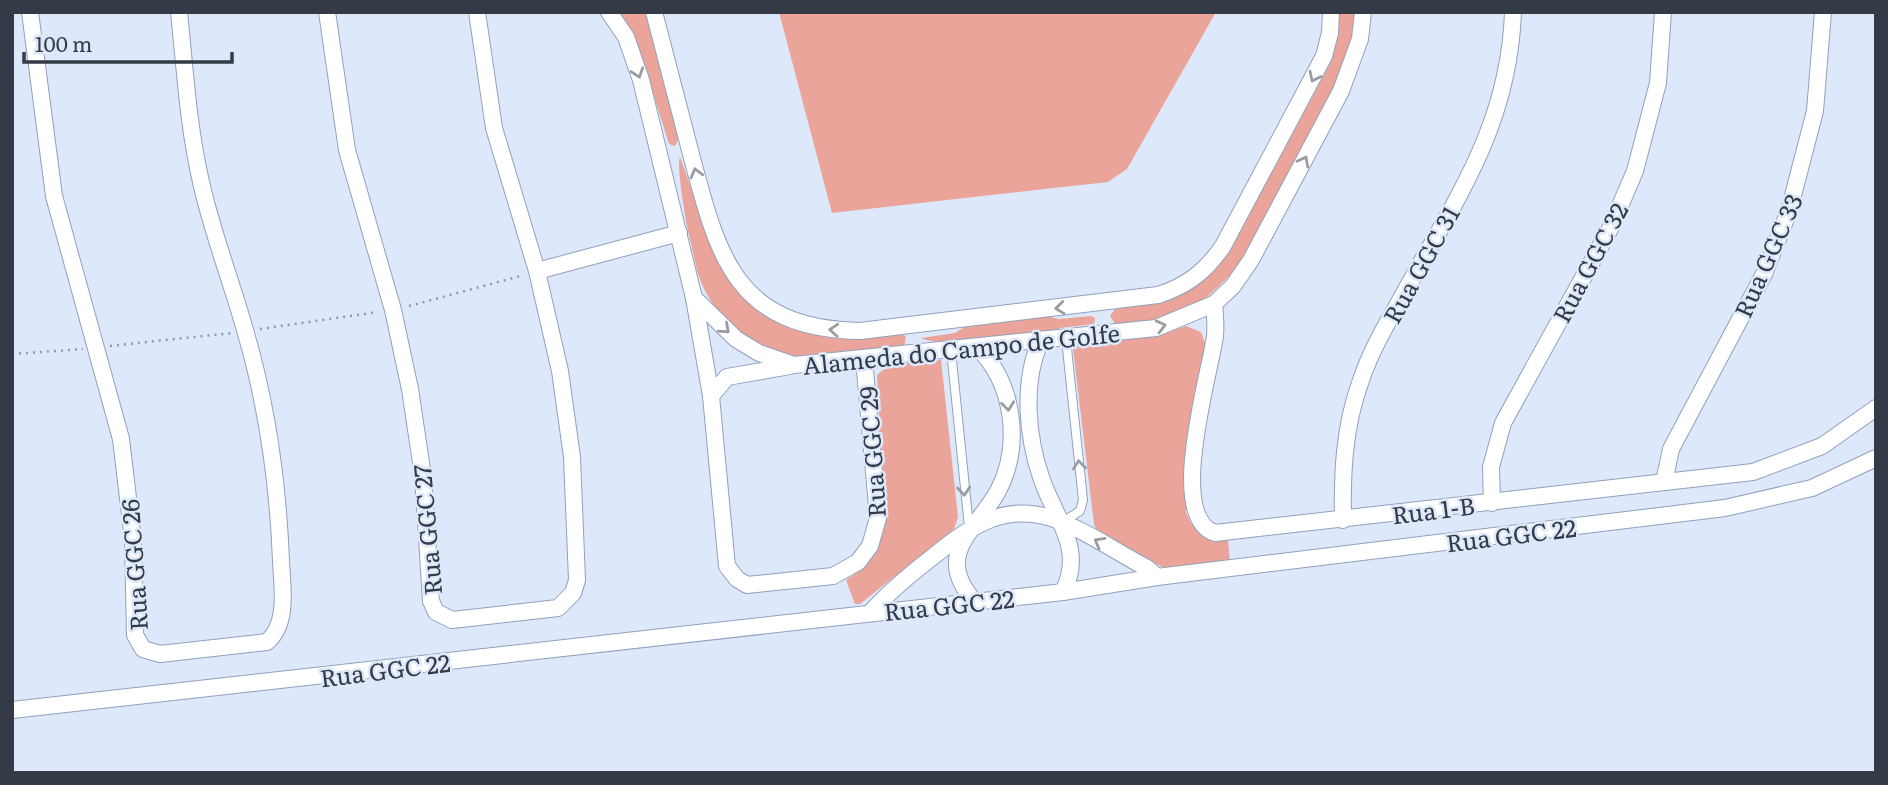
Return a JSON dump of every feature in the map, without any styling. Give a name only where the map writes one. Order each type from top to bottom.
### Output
[{"type":"street","name":"Rua GGC 26","points":[[30,12],[54,196],[114,408],[126,470],[133,540],[135,635],[143,649],[160,654],[267,642],[282,619],[275,483],[262,400],[246,331],[201,183],[191,124],[179,12]]},
{"type":"street","name":"Rua GGC 27","points":[[327,12],[347,150],[393,310],[417,428],[433,607],[440,616],[452,620],[558,608],[569,599],[577,580],[575,495],[560,371],[537,271],[494,128],[477,12]]},
{"type":"street","points":[[609,12],[626,37],[661,155],[694,298]]},
{"type":"street","name":"Alameda do Campo de Golfe","points":[[654,12],[717,243],[729,269],[754,298],[784,316],[826,330],[916,325],[1158,295],[1176,289],[1210,265],[1223,246],[1313,81],[1331,33],[1331,12]]},
{"type":"street","name":"Alameda do Campo de Golfe","points":[[694,298],[736,339],[759,353],[794,365],[1040,342],[1156,328],[1214,303],[1233,286],[1251,260],[1342,91],[1360,39],[1363,12]]},
{"type":"street","name":"Rua GGC 31","points":[[1343,520],[1344,453],[1360,381],[1376,343],[1486,144],[1506,80],[1513,12]]},
{"type":"street","name":"Rua GGC 32","points":[[1492,503],[1491,467],[1503,423],[1611,226],[1635,171],[1658,83],[1663,12]]},
{"type":"street","name":"Rua GGC 33","points":[[1664,482],[1671,449],[1764,274],[1789,211],[1815,111],[1823,12]]},
{"type":"street","points":[[661,155],[690,148]]},
{"type":"street","points":[[537,271],[679,233]]},
{"type":"street","name":"Rua GGC 29","points":[[694,298],[712,396],[727,566],[731,573],[753,586],[833,576],[858,562],[870,546],[877,528],[864,359]]},
{"type":"street","points":[[1098,303],[1104,319],[1101,334]]},
{"type":"street","name":"Rua 1-B","points":[[1214,303],[1215,332],[1196,435],[1194,488],[1197,519],[1210,532],[1221,534],[1753,472],[1777,466],[1822,446],[1876,408]]},
{"type":"street","points":[[916,325],[913,340],[919,354]]},
{"type":"street","points":[[1040,342],[1028,388],[1034,452],[1045,488],[1069,538],[1073,556],[1071,575],[1063,592]]},
{"type":"street","points":[[975,602],[961,580],[957,562],[960,544],[999,488],[1011,446],[1004,386],[993,365],[977,347]]},
{"type":"street","points":[[712,396],[727,377],[794,365]]},
{"type":"street","name":"Rua GGC 22","points":[[12,710],[1063,592],[1157,577],[1725,508],[1812,488],[1876,458]]},
{"type":"street","points":[[870,613],[889,592],[970,527],[1010,514],[1036,514],[1061,522],[1147,568],[1157,577]]},
{"type":"lane","points":[[1061,522],[1080,511],[1083,500],[1066,339]]},
{"type":"lane","points":[[951,350],[970,527]]},
{"type":"path","points":[[12,354],[98,348],[246,331],[393,310],[470,292],[537,271]]},
{"type":"shaded area","points":[[617,12],[648,12],[671,97],[678,140],[675,146],[669,144],[639,49]]},
{"type":"shaded area","points":[[779,12],[1216,12],[1127,169],[1108,182],[832,213]]},
{"type":"shaded area","points":[[1339,12],[1357,12],[1351,57],[1239,267],[1206,298],[1178,313],[1148,322],[1116,325],[1110,316],[1115,309],[1156,302],[1232,245],[1325,73],[1336,44]]},
{"type":"shaded area","points":[[680,157],[715,255],[740,293],[779,322],[812,334],[847,337],[901,332],[906,337],[904,347],[840,357],[803,358],[756,343],[729,323],[708,297],[697,270],[684,207],[679,171]]},
{"type":"shaded area","points":[[1046,316],[1059,319],[1091,316],[1095,318],[1094,324],[1060,328],[1050,333],[969,342],[921,338],[955,333],[966,326]]},
{"type":"shaded area","points":[[1186,326],[1201,332],[1206,346],[1193,408],[1186,512],[1202,534],[1214,539],[1228,540],[1230,563],[1167,570],[1096,529],[1073,349],[1077,344],[1157,336]]},
{"type":"shaded area","points":[[941,360],[958,517],[954,529],[860,604],[855,604],[846,580],[871,558],[884,526],[877,375],[889,365]]}]
